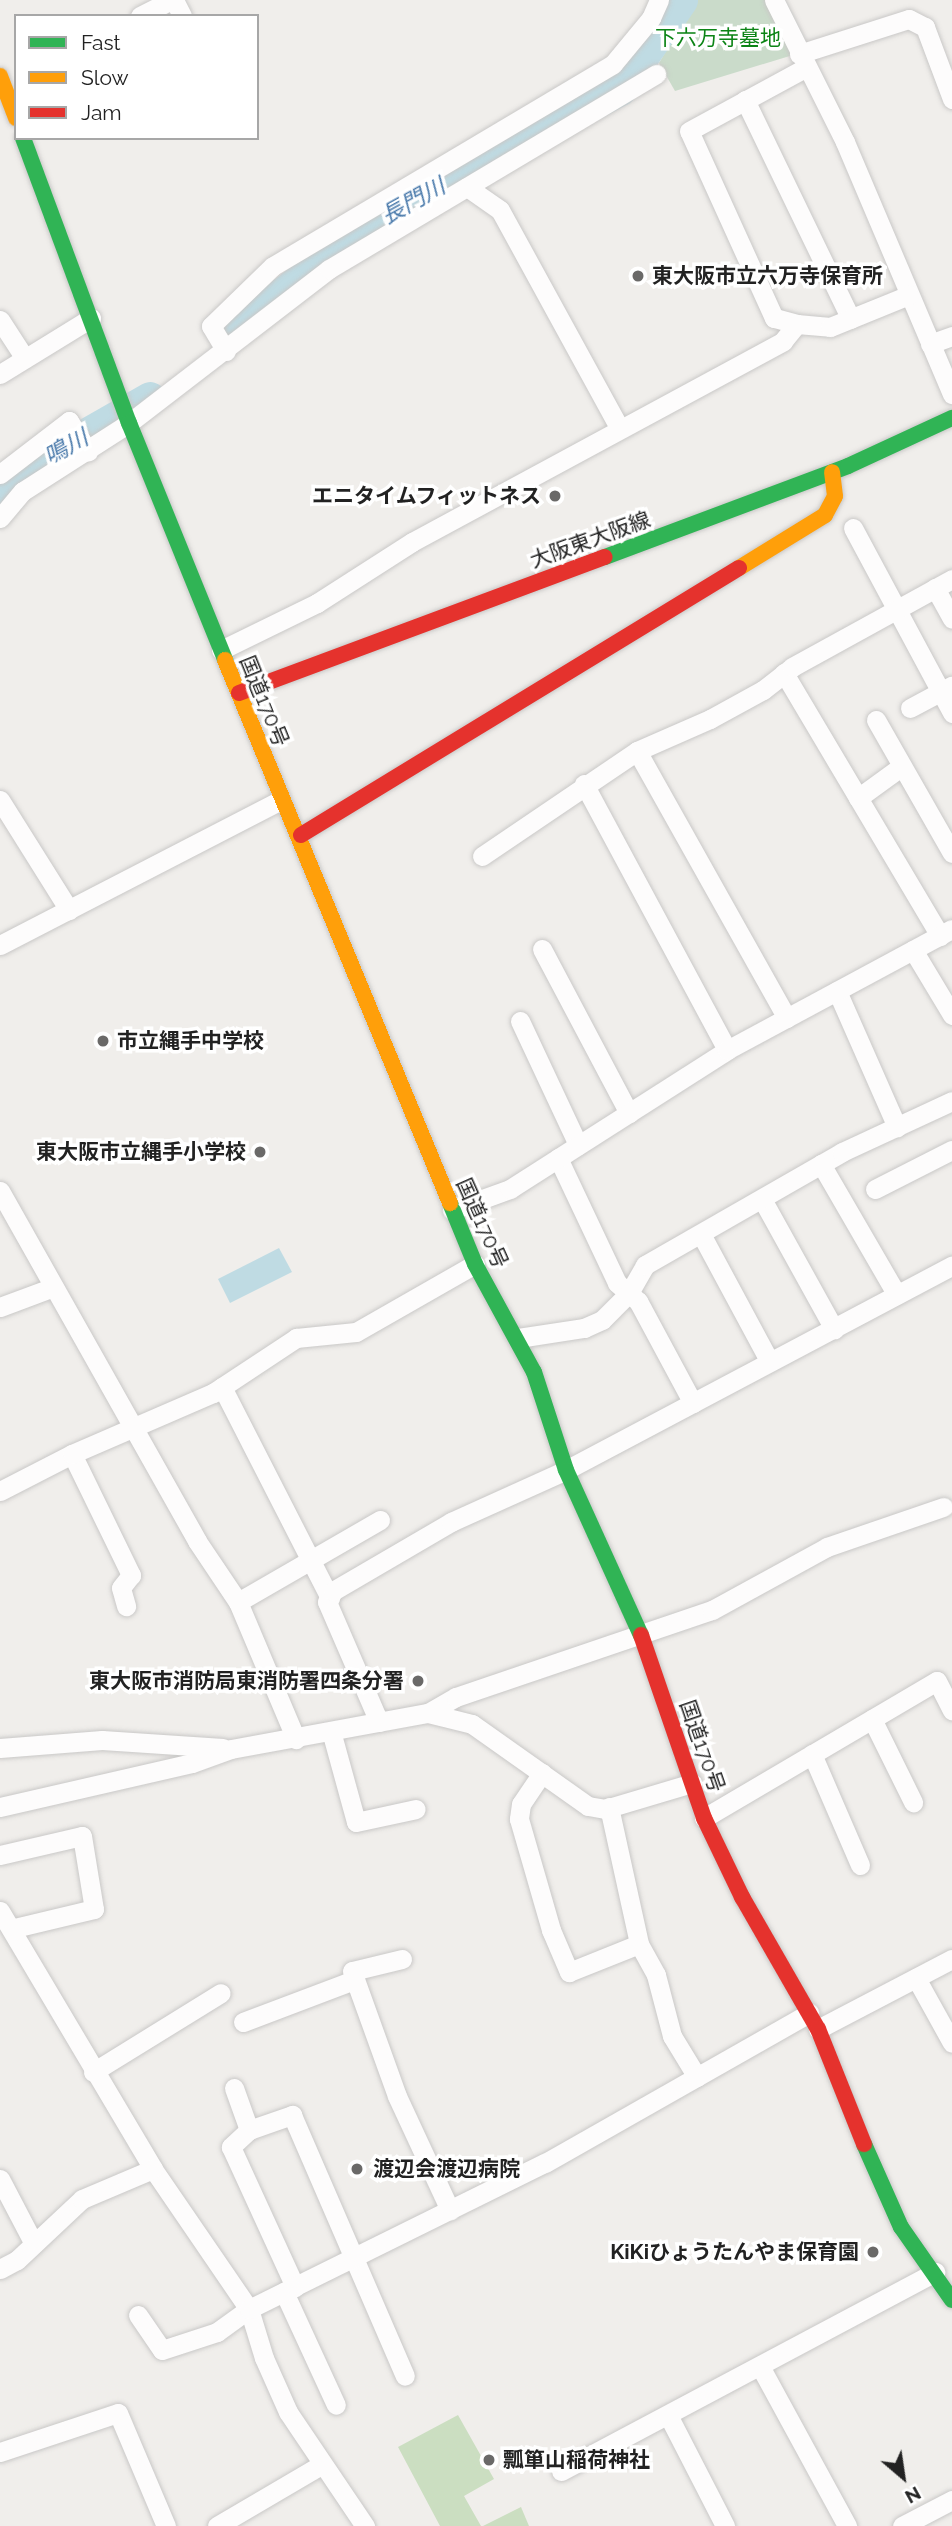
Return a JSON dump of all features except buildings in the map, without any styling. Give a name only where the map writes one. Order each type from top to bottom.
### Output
[{"type":"main road","points":[[6,80],[14,110]]},
{"type":"main road","name":"国道170号","points":[[24,140],[126,414],[281,800],[301,835],[475,1264],[518,1338],[547,1406],[566,1470],[641,1636],[704,1818],[742,1897],[814,2021],[877,2180],[924,2278],[950,2292]]},
{"type":"main road","name":"大阪東大阪線","points":[[239,693],[832,472],[952,418]]},
{"type":"main road","points":[[301,835],[811,525],[825,515],[835,496],[832,472]]},
{"type":"street","points":[[143,14],[173,0]]},
{"type":"street","points":[[226,351],[211,326],[273,266],[613,64],[651,18],[659,0]]},
{"type":"street","points":[[774,0],[802,61],[845,142],[952,394]]},
{"type":"street","points":[[909,295],[830,327],[797,324],[774,318],[689,131],[745,100],[802,61],[909,19],[925,27],[952,99]]},
{"type":"street","points":[[0,518],[23,491],[88,452],[126,414],[226,351],[329,269],[656,74]]},
{"type":"street","points":[[745,100],[851,319]]},
{"type":"street","points":[[467,187],[500,210],[619,427]]},
{"type":"street","points":[[0,374],[91,318]]},
{"type":"street","points":[[0,320],[24,357]]},
{"type":"street","points":[[221,650],[317,603],[412,542],[619,427],[783,341],[797,324]]},
{"type":"street","points":[[930,344],[952,336]]},
{"type":"street","points":[[0,474],[69,421],[88,452]]},
{"type":"street","points":[[853,528],[894,608],[946,689],[952,713]]},
{"type":"street","points":[[482,856],[584,784],[637,751],[710,719],[894,608],[944,583],[952,619]]},
{"type":"street","points":[[452,1210],[510,1189],[727,1050],[946,932],[858,798],[784,673]]},
{"type":"street","points":[[910,708],[946,689]]},
{"type":"street","points":[[876,720],[952,853]]},
{"type":"street","points":[[637,751],[788,1018]]},
{"type":"street","points":[[858,798],[902,765]]},
{"type":"street","points":[[584,784],[727,1050]]},
{"type":"street","points":[[0,800],[69,910]]},
{"type":"street","points":[[0,945],[281,800]]},
{"type":"street","points":[[542,949],[629,1113]]},
{"type":"street","points":[[913,950],[949,1003]]},
{"type":"street","points":[[837,991],[897,1127]]},
{"type":"street","points":[[520,1021],[578,1145]]},
{"type":"street","points":[[518,1338],[584,1328],[602,1320],[629,1293],[645,1265],[821,1164],[952,1101]]},
{"type":"street","points":[[875,1189],[952,1150]]},
{"type":"street","points":[[558,1158],[617,1283],[638,1301],[693,1403]]},
{"type":"street","points":[[821,1164],[897,1295]]},
{"type":"street","points":[[0,1191],[51,1288],[136,1427],[197,1541],[238,1602],[296,1739]]},
{"type":"street","points":[[762,1199],[834,1329]]},
{"type":"street","points":[[701,1234],[770,1362]]},
{"type":"street","points":[[0,1491],[72,1454],[222,1387],[296,1338],[356,1332],[475,1264]]},
{"type":"street","points":[[379,1722],[327,1602],[333,1591],[451,1522],[566,1470],[952,1266]]},
{"type":"street","points":[[0,1307],[51,1288]]},
{"type":"street","points":[[222,1387],[330,1598]]},
{"type":"street","points":[[72,1454],[131,1574],[121,1588],[126,1606]]},
{"type":"street","points":[[0,1807],[192,1763],[231,1749],[428,1713],[456,1697],[712,1611],[827,1548],[943,1507]]},
{"type":"street","points":[[238,1602],[380,1520]]},
{"type":"street","points":[[704,1818],[937,1681],[952,1710]]},
{"type":"street","points":[[428,1713],[472,1724],[587,1806],[609,1807],[692,1783]]},
{"type":"street","points":[[872,1719],[913,1802]]},
{"type":"street","points":[[331,1731],[356,1822],[416,1809]]},
{"type":"street","points":[[0,1748],[102,1740],[231,1749]]},
{"type":"street","points":[[812,1755],[860,1865]]},
{"type":"street","points":[[542,1773],[521,1804],[519,1819],[551,1930],[569,1972],[639,1944]]},
{"type":"street","points":[[609,1807],[639,1944],[656,1975],[672,2036],[696,2077]]},
{"type":"street","points":[[0,1855],[82,1836],[92,1897],[93,1909],[11,1929]]},
{"type":"street","points":[[0,1911],[93,2072],[153,2169],[249,2309],[264,2358],[288,2412],[321,2465],[365,2526]]},
{"type":"street","points":[[402,1959],[352,1971],[397,2096],[450,2210]]},
{"type":"street","points":[[138,2315],[162,2350],[216,2332],[249,2309],[545,2163],[696,2077],[814,2021],[916,1978],[952,1959]]},
{"type":"street","points":[[916,1978],[952,2043]]},
{"type":"street","points":[[243,2022],[355,1980]]},
{"type":"street","points":[[93,2072],[221,1993]]},
{"type":"street","points":[[234,2088],[249,2130]]},
{"type":"street","points":[[336,2405],[231,2147],[249,2130],[292,2115],[351,2259],[405,2376]]},
{"type":"street","points":[[0,2269],[34,2244],[82,2199],[153,2169]]},
{"type":"street","points":[[0,2179],[34,2244]]},
{"type":"street","points":[[561,2471],[761,2368],[924,2278]]},
{"type":"street","points":[[761,2368],[847,2526]]},
{"type":"street","points":[[0,2452],[118,2413],[166,2526]]},
{"type":"street","points":[[668,2415],[725,2526]]},
{"type":"street","points":[[217,2526],[321,2465]]},
{"type":"street","points":[[902,2526],[952,2500]]},
{"type":"green space","name":"下六万寺墓地","points":[[696,0],[766,0],[793,55],[675,91],[659,63]]},
{"type":"green space","points":[[458,2415],[494,2479],[464,2496],[481,2526],[440,2526],[398,2447]]},
{"type":"green space","points":[[521,2507],[529,2526],[483,2526]]},
{"type":"water","points":[[279,1248],[292,1272],[230,1303],[218,1279]]},
{"type":"waterway","name":"長門川","points":[[227,336],[383,216],[620,89],[681,0]]},
{"type":"waterway","name":"鳴川","points":[[0,496],[36,463],[150,398]]},
{"type":"traffic: fast","points":[[24,140],[129,423],[225,660]]},
{"type":"traffic: fast","points":[[605,557],[848,466],[952,418]]},
{"type":"traffic: fast","points":[[450,1203],[475,1264],[534,1372],[566,1470],[641,1635]]},
{"type":"traffic: fast","points":[[864,2144],[901,2227],[952,2300]]},
{"type":"traffic: slow","points":[[0,76],[14,113]]},
{"type":"traffic: slow","points":[[739,568],[825,515],[835,496],[832,472]]},
{"type":"traffic: slow","points":[[225,660],[450,1203]]},
{"type":"traffic: jam","points":[[239,693],[605,557]]},
{"type":"traffic: jam","points":[[301,835],[739,568]]},
{"type":"traffic: jam","points":[[641,1635],[704,1818],[742,1897],[818,2029],[864,2144]]},
{"type":"place","name":"東大阪市立六万寺保育所","points":[[638,276]]},
{"type":"place","name":"エニタイムフィットネス","points":[[555,496]]},
{"type":"place","name":"市立縄手中学校","points":[[103,1041]]},
{"type":"place","name":"東大阪市立縄手小学校","points":[[260,1152]]},
{"type":"place","name":"東大阪市消防局東消防署四条分署","points":[[418,1681]]},
{"type":"place","name":"渡辺会渡辺病院","points":[[357,2169]]},
{"type":"place","name":"KiKiひょうたんやま保育園","points":[[873,2252]]},
{"type":"place","name":"瓢箪山稲荷神社","points":[[489,2460]]}]
